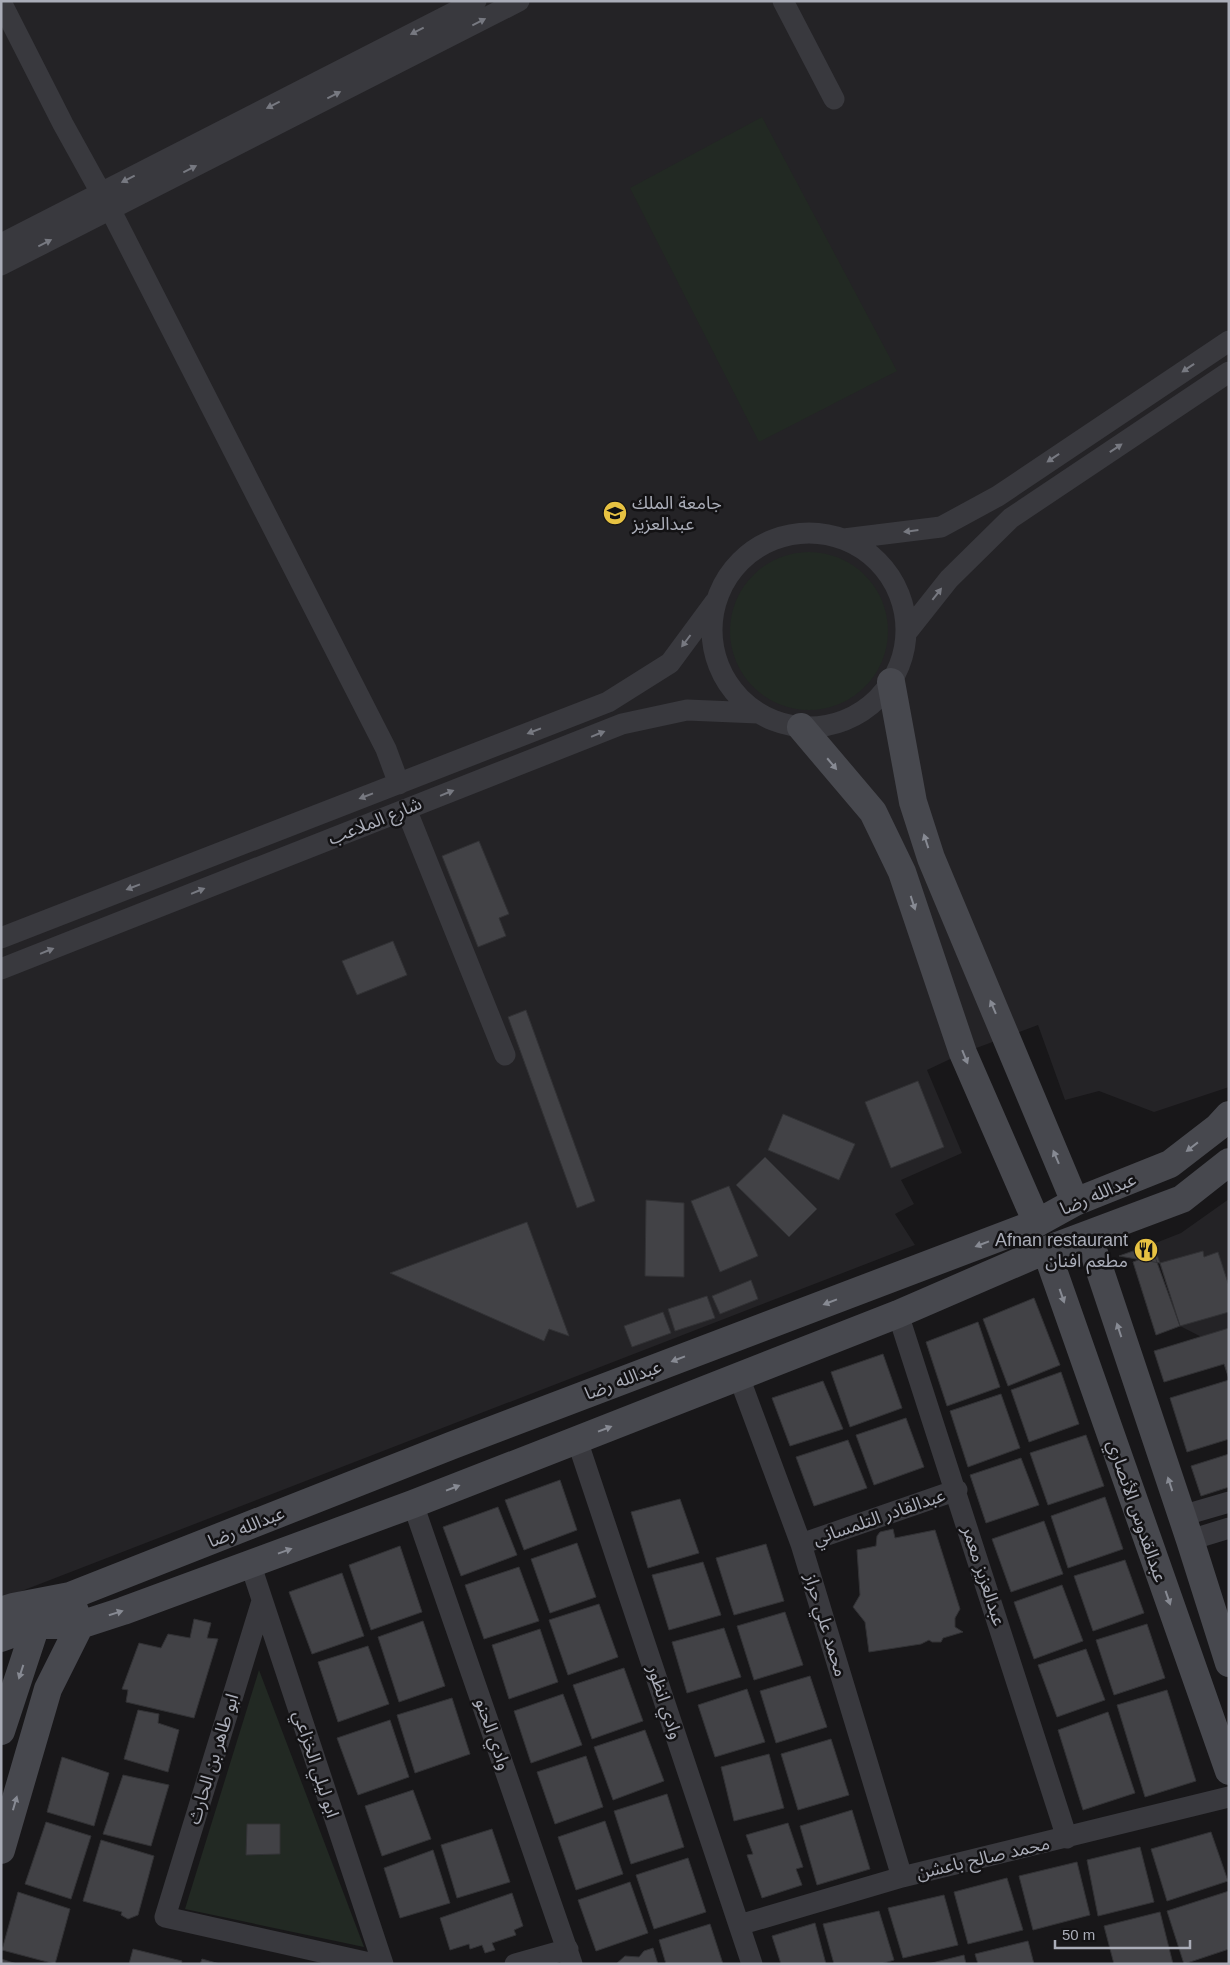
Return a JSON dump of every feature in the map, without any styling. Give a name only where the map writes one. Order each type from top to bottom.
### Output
[{"type":"street","points":[[1,265],[106,201],[476,1]]},
{"type":"street","points":[[1,244],[106,201],[519,1]]},
{"type":"street","points":[[783,1],[834,100]]},
{"type":"street","points":[[1,2],[62,124],[106,201],[386,749],[399,784]]},
{"type":"street","points":[[844,539],[941,527],[998,496],[1229,340]]},
{"type":"street","points":[[907,632],[949,579],[1011,518],[1229,372]]},
{"type":"street","points":[[813,532],[844,539],[870,554],[890,576],[903,602],[907,632],[902,658],[891,682],[874,702],[852,717],[827,725],[800,727],[778,722],[758,713],[734,692],[718,664],[711,633],[715,602],[729,573],[752,550],[781,536],[813,532]]},
{"type":"street","name":"شارع الملاعب","points":[[1,938],[608,702],[670,663],[715,602]]},
{"type":"street","points":[[891,682],[913,802],[931,858],[1075,1202]]},
{"type":"street","name":"شارع الملاعب","points":[[1,969],[622,724],[687,710],[758,713]]},
{"type":"street","points":[[800,727],[873,812],[902,872],[963,1053],[1037,1223]]},
{"type":"street","points":[[406,809],[505,1055]]},
{"type":"street","name":"عبدالله رضا","points":[[7,1609],[70,1596],[453,1445],[1037,1223],[1075,1202],[1170,1164],[1218,1127],[1229,1115]]},
{"type":"street","name":"عبدالله رضا","points":[[1,1638],[36,1625],[80,1625],[123,1611],[413,1504],[898,1314],[1046,1250],[1182,1199],[1229,1162]]},
{"type":"street","points":[[1088,1235],[1229,1663]]},
{"type":"street","name":"عبدالقدوس الأنصاري","points":[[1046,1250],[1229,1771]]},
{"type":"street","name":"عبدالعزيز معمر","points":[[898,1314],[957,1490],[1067,1838]]},
{"type":"street","name":"محمد علي حراز","points":[[739,1377],[801,1544],[902,1877]]},
{"type":"street","name":"وادي انظور","points":[[577,1440],[752,1964]]},
{"type":"street","name":"عبدالقادر التلمساني","points":[[801,1544],[957,1490]]},
{"type":"street","points":[[1185,1528],[1229,1502]]},
{"type":"street","name":"وادي الحنو","points":[[413,1504],[570,1956]]},
{"type":"street","points":[[1185,1528],[1229,1528]]},
{"type":"street","name":"ابو ليلي الخزاعي","points":[[250,1563],[383,1964]]},
{"type":"street","points":[[1,1850],[48,1689],[80,1625],[70,1596]]},
{"type":"street","name":"ابو طاهر بن الحارث","points":[[262,1601],[165,1917],[374,1964]]},
{"type":"street","points":[[1,1732],[36,1625],[7,1609]]},
{"type":"street","name":"محمد صالح باعشن","points":[[739,1925],[902,1877],[1229,1797]]},
{"type":"street","points":[[515,1964],[570,1956]]},
{"type":"shaded area","name":"جامعة الملك عبدالعزيز","points":[[1,1],[1229,1],[1229,1087],[1154,1112],[1099,1091],[1065,1100],[1038,1025],[963,1053],[927,1070],[962,1153],[901,1180],[914,1204],[895,1214],[915,1245],[1,1599]]},
{"type":"shaded area","points":[[762,117],[897,371],[759,442],[630,188]]},
{"type":"shaded area","points":[[817,552],[832,555],[846,561],[865,575],[875,587],[885,608],[888,631],[885,654],[875,675],[865,687],[853,697],[832,707],[817,710],[801,710],[786,707],[765,697],[743,675],[731,646],[730,623],[733,608],[743,587],[765,565],[794,553]]},
{"type":"shaded area","points":[[1229,1199],[1229,1351],[1180,1326],[1153,1244],[1181,1233]]},
{"type":"shaded area","points":[[259,1670],[364,1947],[185,1909]]},
{"type":"building","points":[[479,841],[509,914],[499,918],[506,936],[478,947],[442,856]]},
{"type":"building","points":[[393,941],[407,975],[357,995],[342,961]]},
{"type":"building","points":[[526,1010],[595,1201],[577,1208],[508,1017]]},
{"type":"building","points":[[918,1081],[944,1147],[891,1168],[865,1102]]},
{"type":"building","points":[[783,1114],[855,1144],[839,1180],[768,1150]]},
{"type":"building","points":[[765,1157],[817,1209],[789,1237],[736,1185]]},
{"type":"building","points":[[729,1186],[758,1256],[720,1272],[691,1201]]},
{"type":"building","points":[[646,1200],[684,1203],[684,1277],[645,1276]]},
{"type":"building","points":[[527,1222],[569,1336],[549,1329],[544,1341],[390,1273]]},
{"type":"building","name":"Afnan restaurant مطعم افنان","points":[[1153,1244],[1160,1263],[1119,1256]]},
{"type":"building","points":[[1203,1251],[1204,1257],[1218,1252],[1229,1286],[1229,1312],[1180,1326],[1160,1263]]},
{"type":"building","points":[[1154,1254],[1180,1326],[1156,1335],[1133,1262]]},
{"type":"building","points":[[751,1280],[758,1299],[720,1314],[712,1296]]},
{"type":"building","points":[[707,1296],[715,1318],[675,1331],[668,1309]]},
{"type":"building","points":[[1034,1298],[1060,1365],[1008,1386],[983,1319]]},
{"type":"building","points":[[663,1312],[671,1333],[632,1347],[624,1326]]},
{"type":"building","points":[[978,1322],[1000,1387],[947,1406],[926,1342]]},
{"type":"building","points":[[1229,1328],[1229,1379],[1224,1364],[1164,1382],[1154,1351]]},
{"type":"building","points":[[883,1354],[902,1408],[850,1427],[831,1372]]},
{"type":"building","points":[[1061,1372],[1079,1424],[1029,1442],[1011,1390]]},
{"type":"building","points":[[1229,1380],[1229,1439],[1187,1452],[1170,1398]]},
{"type":"building","points":[[823,1381],[843,1429],[790,1446],[772,1398]]},
{"type":"building","points":[[1001,1394],[1020,1448],[968,1467],[950,1411]]},
{"type":"building","points":[[906,1418],[924,1467],[874,1485],[856,1435]]},
{"type":"building","points":[[1086,1435],[1104,1486],[1048,1505],[1030,1453]]},
{"type":"building","points":[[848,1440],[867,1488],[814,1506],[796,1457]]},
{"type":"building","points":[[1229,1454],[1229,1487],[1201,1496],[1191,1466]]},
{"type":"building","points":[[1021,1458],[1039,1505],[986,1523],[970,1475]]},
{"type":"building","points":[[560,1480],[577,1530],[524,1550],[505,1500]]},
{"type":"building","points":[[1105,1497],[1123,1549],[1068,1568],[1051,1516]]},
{"type":"building","points":[[680,1499],[699,1553],[648,1568],[631,1512]]},
{"type":"building","points":[[498,1507],[517,1555],[461,1576],[443,1527]]},
{"type":"building","points":[[1044,1521],[1063,1574],[1011,1592],[992,1539]]},
{"type":"building","points":[[893,1529],[895,1538],[935,1530],[960,1609],[955,1618],[955,1627],[963,1632],[943,1638],[941,1642],[929,1640],[921,1644],[869,1652],[865,1622],[853,1607],[860,1595],[857,1550],[876,1546],[877,1536],[880,1532]]},
{"type":"building","points":[[577,1543],[596,1597],[550,1613],[531,1559]]},
{"type":"building","points":[[766,1544],[784,1601],[734,1615],[716,1558]]},
{"type":"building","points":[[400,1546],[422,1612],[371,1630],[349,1565]]},
{"type":"building","points":[[1125,1560],[1144,1613],[1093,1631],[1074,1576]]},
{"type":"building","points":[[703,1562],[721,1615],[669,1630],[652,1575]]},
{"type":"building","points":[[519,1567],[539,1621],[484,1639],[465,1585]]},
{"type":"building","points":[[342,1573],[364,1636],[312,1654],[289,1592]]},
{"type":"building","points":[[1062,1585],[1083,1641],[1034,1659],[1014,1602]]},
{"type":"building","points":[[599,1604],[618,1657],[568,1675],[549,1620]]},
{"type":"building","points":[[785,1612],[803,1665],[754,1680],[737,1626]]},
{"type":"building","points":[[194,1619],[211,1623],[207,1638],[218,1639],[194,1718],[126,1702],[128,1690],[122,1689],[139,1643],[161,1648],[168,1634],[190,1638]]},
{"type":"building","points":[[423,1621],[445,1686],[399,1702],[378,1637]]},
{"type":"building","points":[[1147,1624],[1165,1678],[1114,1695],[1096,1640]]},
{"type":"building","points":[[724,1628],[741,1677],[687,1693],[672,1642]]},
{"type":"building","points":[[540,1629],[558,1682],[509,1699],[492,1645]]},
{"type":"building","points":[[368,1646],[389,1704],[338,1722],[318,1662]]},
{"type":"building","points":[[1086,1649],[1105,1700],[1057,1717],[1038,1665]]},
{"type":"building","points":[[624,1668],[643,1721],[592,1739],[573,1685]]},
{"type":"building","points":[[810,1676],[827,1727],[776,1743],[760,1691]]},
{"type":"building","points":[[747,1689],[765,1742],[715,1757],[698,1705]]},
{"type":"building","points":[[1167,1690],[1196,1781],[1145,1797],[1117,1705]]},
{"type":"building","points":[[563,1694],[582,1745],[531,1763],[514,1711]]},
{"type":"building","points":[[452,1698],[470,1754],[415,1773],[397,1715]]},
{"type":"building","points":[[138,1710],[159,1714],[158,1723],[179,1730],[168,1772],[124,1759]]},
{"type":"building","points":[[1108,1712],[1135,1793],[1083,1810],[1058,1730]]},
{"type":"building","points":[[390,1720],[409,1777],[358,1795],[337,1738]]},
{"type":"building","points":[[645,1730],[664,1781],[613,1800],[594,1747]]},
{"type":"building","points":[[831,1739],[849,1795],[798,1810],[781,1754]]},
{"type":"building","points":[[769,1754],[784,1808],[734,1821],[721,1767]]},
{"type":"building","points":[[586,1756],[603,1807],[555,1824],[537,1772]]},
{"type":"building","points":[[62,1757],[109,1773],[94,1826],[47,1812]]},
{"type":"building","points":[[123,1775],[169,1785],[151,1846],[103,1834]]},
{"type":"building","points":[[413,1790],[431,1839],[382,1856],[365,1806]]},
{"type":"building","points":[[667,1794],[684,1847],[631,1864],[614,1811]]},
{"type":"building","points":[[852,1810],[870,1869],[817,1885],[800,1826]]},
{"type":"building","points":[[605,1821],[623,1874],[576,1890],[558,1837]]},
{"type":"building","points":[[46,1822],[91,1836],[71,1899],[25,1884]]},
{"type":"building","points":[[788,1823],[803,1867],[796,1869],[802,1885],[762,1898],[747,1855],[753,1854],[746,1835]]},
{"type":"building","points":[[247,1824],[280,1824],[280,1854],[246,1855]]},
{"type":"building","points":[[492,1829],[510,1882],[457,1898],[441,1845]]},
{"type":"building","points":[[1211,1832],[1228,1881],[1167,1901],[1151,1849]]},
{"type":"building","points":[[101,1840],[154,1856],[138,1915],[128,1919],[121,1915],[122,1912],[83,1901]]},
{"type":"building","points":[[1140,1847],[1154,1902],[1098,1916],[1087,1860]]},
{"type":"building","points":[[433,1850],[450,1903],[400,1918],[384,1868]]},
{"type":"building","points":[[688,1858],[706,1912],[654,1929],[636,1875]]},
{"type":"building","points":[[1077,1862],[1090,1915],[1033,1930],[1019,1876]]},
{"type":"building","points":[[1007,1878],[1023,1930],[968,1944],[954,1892]]},
{"type":"building","points":[[630,1882],[648,1933],[596,1951],[578,1900]]},
{"type":"building","points":[[1229,1891],[1229,1949],[1184,1964],[1167,1911]]},
{"type":"building","points":[[18,1892],[70,1909],[55,1964],[2,1950]]},
{"type":"building","points":[[512,1893],[523,1926],[514,1930],[516,1935],[492,1943],[495,1950],[485,1953],[482,1945],[470,1949],[469,1944],[450,1950],[440,1918]]},
{"type":"building","points":[[944,1895],[958,1945],[903,1958],[888,1908]]},
{"type":"building","points":[[879,1911],[894,1960],[881,1964],[834,1964],[823,1924]]},
{"type":"building","points":[[1160,1912],[1173,1964],[1114,1964],[1104,1926]]},
{"type":"building","points":[[815,1923],[826,1964],[781,1964],[772,1936]]},
{"type":"building","points":[[710,1924],[723,1964],[666,1964],[659,1940]]},
{"type":"building","points":[[1028,1941],[1034,1964],[978,1964],[975,1954]]},
{"type":"building","points":[[653,1948],[658,1964],[616,1964],[625,1956],[639,1957],[644,1951]]},
{"type":"building","points":[[133,1949],[182,1961],[181,1964],[129,1964]]},
{"type":"building","points":[[964,1955],[966,1964],[928,1964]]},
{"type":"building","points":[[1,1959],[17,1964],[1,1964]]},
{"type":"building","points":[[202,1959],[220,1964],[200,1964]]},
{"type":"place","name":"جامعة الملك عبدالعزيز","points":[[615,513]]},
{"type":"place","name":"Afnan restaurant مطعم افنان","points":[[1146,1250]]}]
